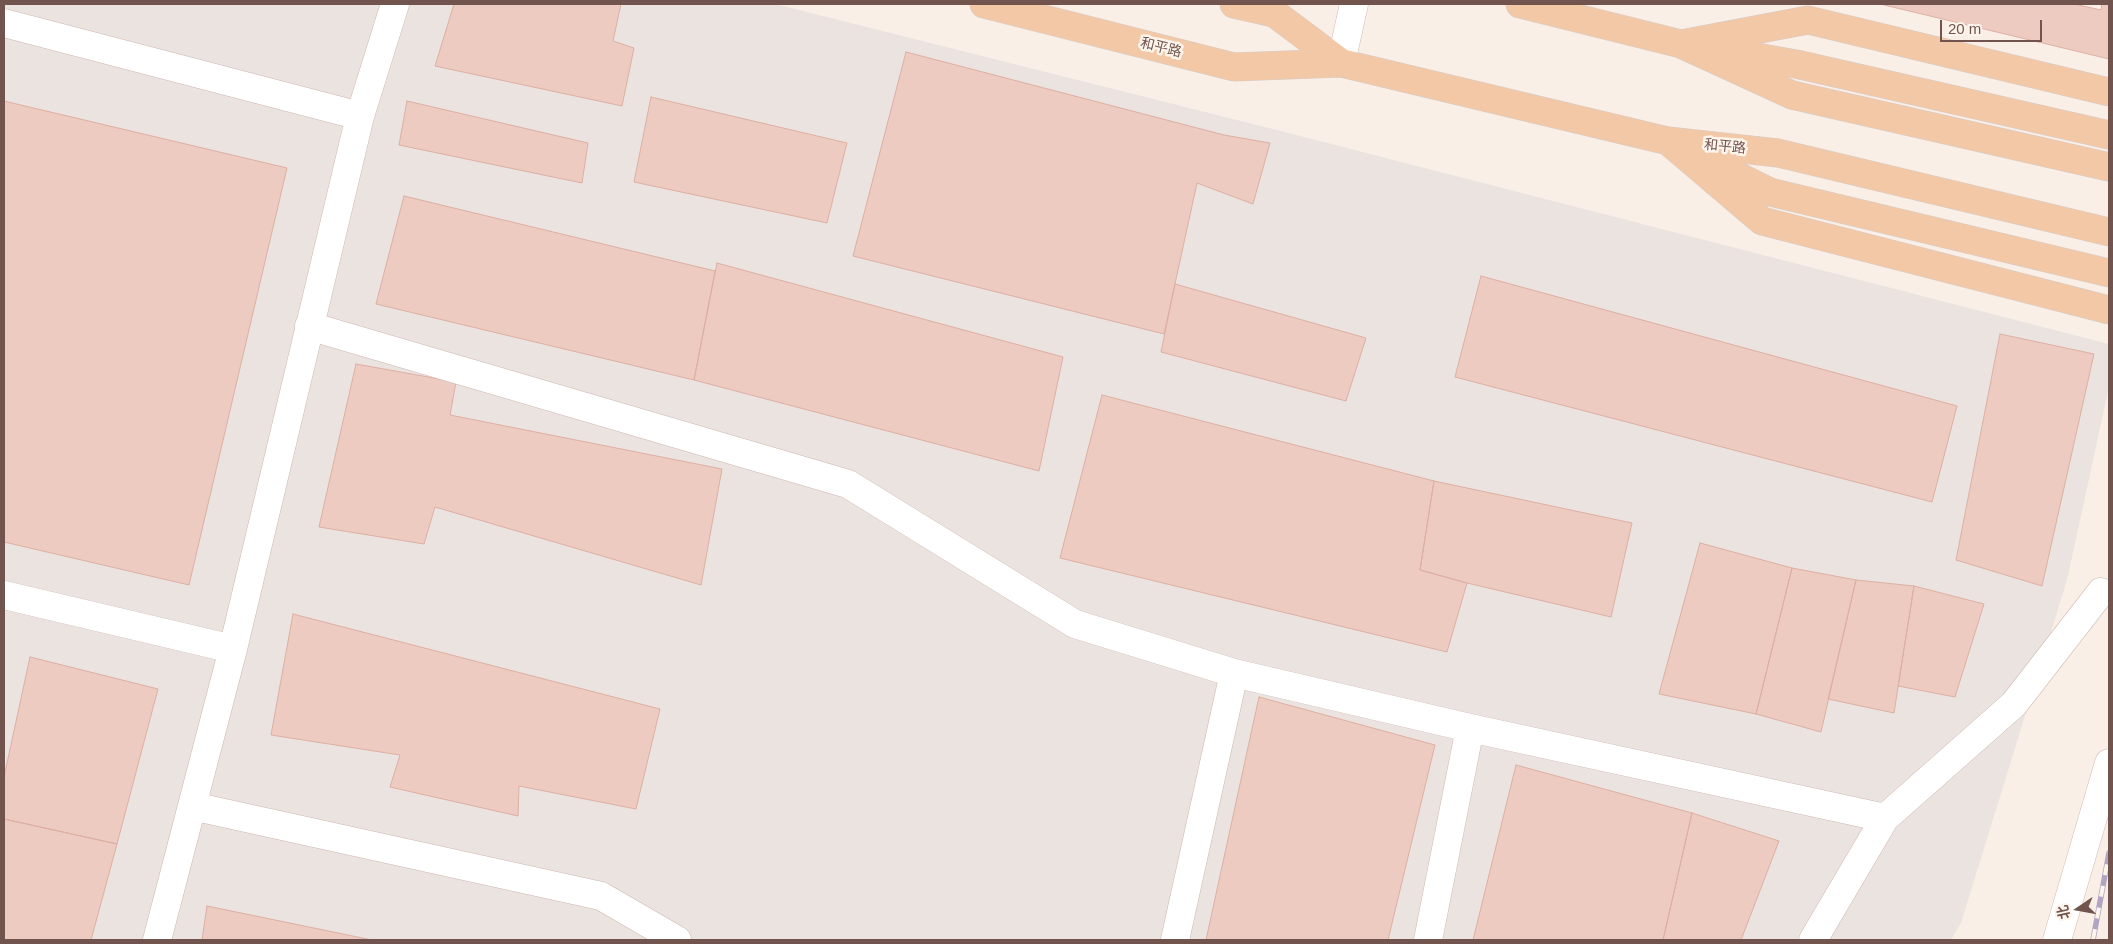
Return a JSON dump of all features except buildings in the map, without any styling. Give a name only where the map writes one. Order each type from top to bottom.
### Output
[{"type":"main road","name":"和平路","points":[[984,4],[1234,67],[1341,63],[1668,141],[1778,153],[2109,232]]},
{"type":"main road","name":"和平路","points":[[1234,4],[1274,14],[1341,63]]},
{"type":"main road","points":[[1520,4],[1681,44],[1796,64],[2109,135]]},
{"type":"main road","points":[[1681,44],[1808,20],[2109,92]]},
{"type":"main road","points":[[1681,44],[1792,95],[2109,167]]},
{"type":"main road","points":[[1668,141],[1770,192],[2109,273]]},
{"type":"main road","points":[[1668,141],[1762,221],[2109,310]]},
{"type":"street","points":[[157,940],[233,649],[360,116],[395,4]]},
{"type":"street","points":[[1341,63],[1354,4]]},
{"type":"street","points":[[4,23],[360,116]]},
{"type":"street","points":[[309,326],[848,484],[1075,624],[1234,673],[1470,728],[1885,818]]},
{"type":"street","points":[[1813,940],[1885,818],[2014,704],[2101,592]]},
{"type":"street","points":[[4,595],[233,649]]},
{"type":"street","points":[[1175,940],[1234,673]]},
{"type":"street","points":[[1428,940],[1470,728]]},
{"type":"street","points":[[2057,940],[2109,763]]},
{"type":"street","points":[[192,806],[601,896],[677,940]]},
{"type":"shaded area","points":[[4,4],[775,4],[1277,130],[2109,344],[2109,387],[2067,580],[1961,923],[1951,940],[4,940]]},
{"type":"railway","points":[[2093,940],[2109,853]]}]
